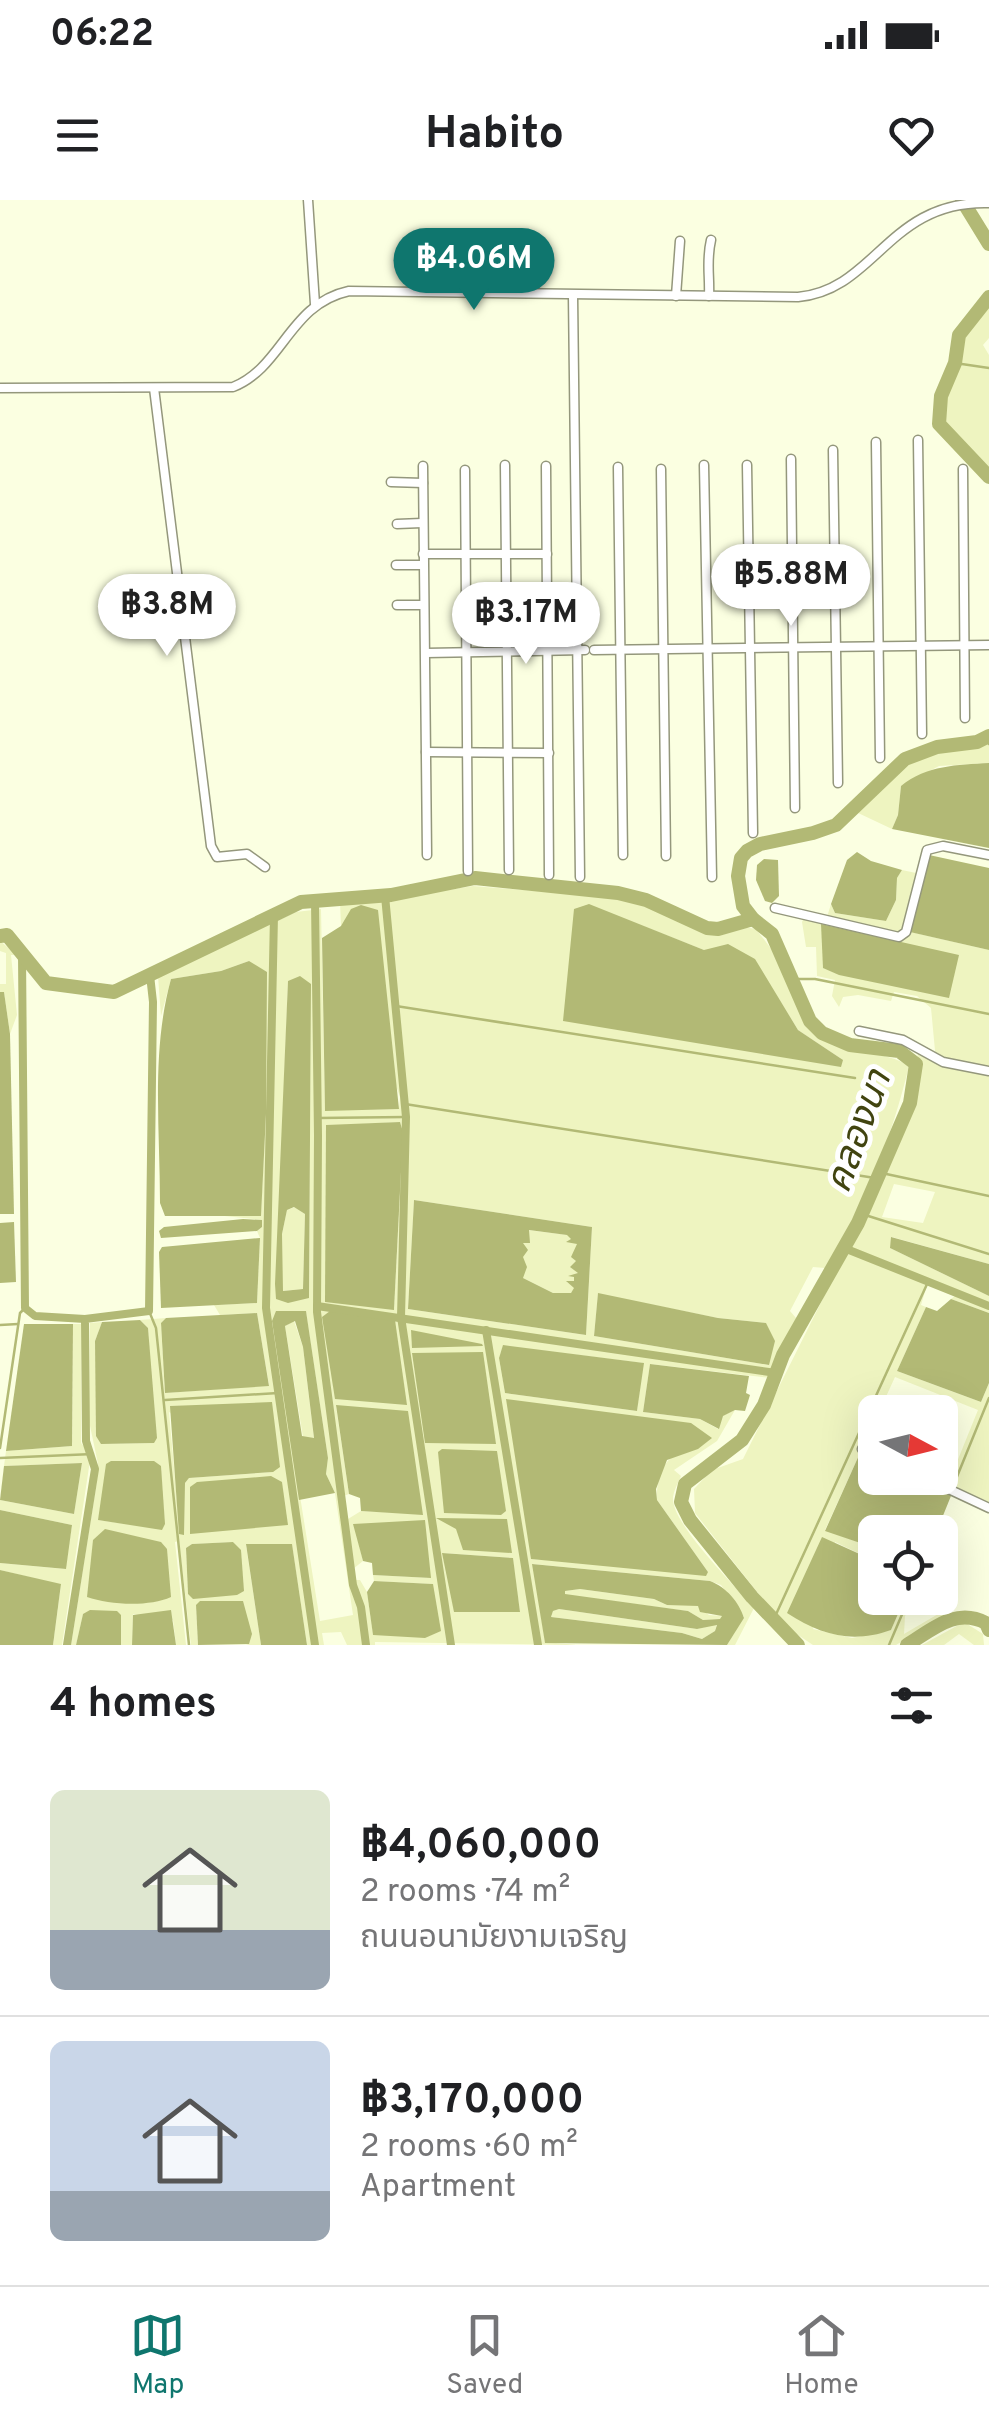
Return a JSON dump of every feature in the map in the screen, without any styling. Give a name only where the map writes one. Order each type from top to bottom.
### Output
[{"type":"street","points":[[308,200],[315,304]]},
{"type":"street","points":[[0,388],[233,387],[245,382],[315,304],[349,291],[798,297],[825,292],[912,220],[970,202],[989,203]]},
{"type":"street","points":[[709,296],[707,259],[711,240]]},
{"type":"street","points":[[676,296],[680,241]]},
{"type":"street","points":[[573,294],[585,651],[580,877]]},
{"type":"street","points":[[154,388],[211,846],[217,857],[247,854],[265,867]]},
{"type":"street","points":[[918,440],[922,734]]},
{"type":"street","points":[[876,442],[880,758]]},
{"type":"street","points":[[833,450],[838,783]]},
{"type":"street","points":[[791,459],[795,808]]},
{"type":"street","points":[[505,465],[508,870]]},
{"type":"street","points":[[748,465],[753,832]]},
{"type":"street","points":[[423,466],[427,855]]},
{"type":"street","points":[[546,466],[549,875]]},
{"type":"street","points":[[618,466],[623,855]]},
{"type":"street","points":[[704,466],[712,878]]},
{"type":"street","points":[[661,469],[666,856]]},
{"type":"street","points":[[963,469],[964,718]]},
{"type":"street","points":[[464,470],[468,870]]},
{"type":"street","points":[[391,482],[422,483]]},
{"type":"street","points":[[397,524],[422,524]]},
{"type":"street","points":[[423,554],[547,554]]},
{"type":"street","points":[[396,565],[423,564]]},
{"type":"street","points":[[397,605],[424,605]]},
{"type":"street","points":[[426,653],[989,645]]},
{"type":"street","points":[[426,752],[549,752]]},
{"type":"street","points":[[775,908],[899,937],[906,932],[927,850],[943,846],[989,855]]},
{"type":"street","points":[[860,1030],[903,1040],[944,1062],[989,1071]]},
{"type":"street","points":[[958,1493],[989,1508]]},
{"type":"shaded area","points":[[989,305],[989,338],[983,345],[989,355],[989,472],[944,424],[943,401],[964,337]]},
{"type":"shaded area","points":[[989,741],[989,763],[939,766],[901,786],[898,815],[892,829],[856,812],[915,759]]},
{"type":"shaded area","points":[[989,763],[989,848],[892,829],[898,815],[901,786],[911,779],[943,767]]},
{"type":"shaded area","points":[[857,852],[871,861],[902,870],[897,878],[896,900],[886,921],[835,913],[831,904],[847,860]]},
{"type":"shaded area","points":[[929,855],[989,868],[989,950],[910,932]]},
{"type":"shaded area","points":[[764,859],[778,860],[779,896],[772,903],[765,901],[756,880],[757,865]]},
{"type":"shaded area","points":[[902,870],[916,873],[902,930],[989,950],[989,1264],[892,1237],[890,1248],[989,1296],[989,1313],[927,1285],[921,1305],[926,1307],[897,1371],[981,1402],[989,1383],[989,1505],[958,1489],[958,1459],[978,1410],[958,1402],[958,1395],[940,1395],[895,1377],[887,1395],[858,1395],[858,1457],[825,1530],[858,1542],[858,1553],[835,1542],[813,1629],[852,1638],[891,1630],[898,1615],[906,1615],[904,1634],[936,1615],[946,1615],[896,1645],[813,1645],[783,1625],[695,1513],[694,1489],[712,1470],[743,1459],[885,1174],[916,1096],[920,1073],[917,1051],[936,1061],[931,1008],[917,996],[894,992],[891,1001],[858,995],[843,997],[839,1007],[832,996],[835,980],[817,976],[816,947],[806,947],[802,922],[806,913],[827,917],[831,904],[835,913],[886,921],[896,900],[897,878]],"holes":[[[894,1184],[935,1192],[923,1223],[882,1217]]]},
{"type":"shaded area","points":[[473,886],[627,898],[709,933],[744,927],[756,929],[820,1032],[838,1044],[909,1066],[865,1196],[825,1268],[813,1267],[790,1311],[796,1318],[770,1378],[650,1364],[643,1412],[700,1419],[718,1429],[722,1416],[735,1410],[717,1441],[674,1470],[681,1476],[673,1499],[694,1539],[754,1608],[735,1645],[727,1645],[744,1617],[721,1585],[533,1564],[545,1642],[577,1645],[347,1645],[341,1632],[322,1633],[324,1645],[307,1645],[292,1545],[246,1545],[261,1645],[246,1645],[249,1644],[196,1605],[198,1645],[191,1645],[179,1541],[175,1542],[186,1645],[176,1645],[173,1620],[133,1614],[132,1645],[121,1645],[121,1615],[83,1614],[76,1645],[71,1645],[97,1481],[98,1464],[89,1421],[90,1323],[102,1322],[95,1341],[101,1444],[154,1443],[148,1328],[140,1320],[166,1318],[161,1323],[165,1393],[269,1385],[257,1313],[220,1315],[214,1305],[257,1303],[257,1231],[262,1220],[215,1215],[260,1216],[261,1212],[266,1114],[249,961],[221,971],[171,979],[161,1016],[158,976],[296,912],[321,909],[325,1110],[399,1109],[400,1097],[341,926],[340,902],[391,899]],"holes":[[[589,905],[704,950],[754,959],[798,1030],[843,1060]],[[288,981],[311,984],[309,1298],[276,1299]],[[400,1122],[403,1132],[394,1310],[326,1126]],[[414,1200],[592,1227],[586,1335],[408,1309]],[[598,1294],[718,1318],[766,1323],[769,1365],[594,1336]],[[306,1312],[328,1458],[326,1474],[335,1493],[353,1615],[320,1621],[272,1321]],[[503,1346],[643,1363],[637,1411],[505,1393],[499,1358]],[[507,1399],[674,1456],[660,1475],[657,1500],[708,1572],[532,1559]],[[336,1406],[423,1514],[361,1511],[346,1517],[343,1496],[349,1494]],[[169,1412],[273,1472],[189,1478],[185,1483],[180,1534]],[[160,1466],[162,1529],[98,1520]],[[354,1524],[431,1578],[373,1575],[374,1581],[433,1584],[373,1634],[367,1592],[360,1580],[354,1580],[353,1569],[363,1561]],[[233,1542],[241,1551],[215,1596],[193,1598],[188,1594],[186,1548],[192,1544]],[[443,1553],[512,1558],[520,1611]]]},
{"type":"shaded area","points":[[589,904],[704,950],[728,944],[755,959],[798,1030],[843,1060],[841,1067],[563,1021],[574,909]]},
{"type":"shaded area","points":[[361,905],[378,910],[399,1109],[325,1111],[322,938],[341,926],[351,909]]},
{"type":"shaded area","points":[[821,924],[959,955],[949,998],[839,975],[823,968]]},
{"type":"shaded area","points":[[0,941],[17,955],[11,955],[17,1015],[10,1034],[4,992],[0,992],[0,984],[6,984],[6,953],[0,951]]},
{"type":"shaded area","points":[[249,961],[267,972],[261,1216],[165,1216],[160,1203],[158,1090],[161,1034],[171,979],[221,971]]},
{"type":"shaded area","points":[[300,976],[311,984],[309,1298],[288,1303],[276,1299],[275,1284],[288,981]],"holes":[[[294,1207],[305,1214],[303,1289],[283,1291],[282,1234],[287,1210]]]},
{"type":"shaded area","points":[[0,992],[4,992],[10,1034],[14,1214],[0,1214]]},
{"type":"shaded area","points":[[400,1122],[403,1132],[394,1310],[325,1302],[326,1125]]},
{"type":"shaded area","points":[[414,1200],[592,1227],[586,1335],[408,1309]],"holes":[[[529,1230],[567,1235],[571,1239],[566,1242],[577,1244],[571,1257],[576,1261],[570,1267],[578,1273],[568,1276],[574,1277],[574,1281],[566,1281],[574,1288],[571,1293],[553,1293],[523,1278],[527,1267],[523,1257],[528,1250],[523,1243],[530,1243]]]},
{"type":"shaded area","points":[[295,1207],[305,1214],[303,1289],[282,1291],[282,1234],[287,1210]]},
{"type":"shaded area","points":[[262,1220],[262,1227],[257,1231],[161,1238],[159,1231],[164,1227]]},
{"type":"shaded area","points":[[14,1222],[16,1282],[0,1283],[0,1223]]},
{"type":"shaded area","points":[[528,1230],[568,1235],[577,1244],[579,1273],[574,1281],[567,1282],[575,1288],[571,1293],[553,1293],[523,1278],[522,1243],[527,1240]]},
{"type":"shaded area","points":[[891,1237],[989,1264],[989,1296],[890,1248]]},
{"type":"shaded area","points":[[260,1238],[257,1303],[161,1308],[162,1247]]},
{"type":"shaded area","points":[[598,1293],[718,1318],[766,1323],[775,1341],[769,1365],[594,1336]]},
{"type":"shaded area","points":[[951,1299],[989,1313],[989,1383],[981,1402],[897,1371],[926,1307],[937,1311]]},
{"type":"shaded area","points":[[276,1311],[306,1311],[328,1458],[326,1474],[335,1493],[299,1500],[272,1321]],"holes":[[[295,1321],[303,1347],[314,1438],[302,1436],[285,1326]]]},
{"type":"shaded area","points":[[330,1311],[395,1320],[407,1405],[335,1399],[322,1317]]},
{"type":"shaded area","points":[[257,1313],[269,1386],[165,1393],[161,1323],[166,1318]]},
{"type":"shaded area","points":[[140,1320],[148,1328],[157,1438],[154,1443],[101,1444],[96,1436],[95,1341],[102,1322]]},
{"type":"shaded area","points":[[294,1321],[303,1347],[314,1439],[303,1437],[285,1326]]},
{"type":"shaded area","points":[[24,1324],[73,1324],[72,1446],[6,1451]]},
{"type":"shaded area","points":[[73,1324],[81,1324],[81,1443],[91,1454],[62,1645],[53,1645],[61,1585],[0,1570],[0,1563],[65,1569],[72,1525],[0,1510],[0,1500],[74,1514],[82,1463],[4,1466],[6,1451],[72,1446]]},
{"type":"shaded area","points":[[411,1330],[482,1344],[483,1346],[412,1348]]},
{"type":"shaded area","points":[[503,1345],[644,1363],[637,1411],[505,1393],[499,1358]]},
{"type":"shaded area","points":[[483,1352],[496,1444],[425,1443],[412,1353]]},
{"type":"shaded area","points":[[650,1364],[749,1376],[746,1393],[750,1395],[745,1411],[735,1410],[723,1416],[719,1429],[700,1419],[643,1412]]},
{"type":"shaded area","points":[[506,1399],[691,1423],[712,1438],[698,1449],[667,1460],[656,1489],[657,1500],[708,1572],[706,1576],[531,1559]]},
{"type":"shaded area","points":[[272,1402],[280,1467],[273,1472],[189,1478],[185,1483],[184,1535],[179,1534],[170,1406]]},
{"type":"shaded area","points":[[336,1405],[408,1411],[423,1515],[361,1511],[360,1498],[349,1494]]},
{"type":"shaded area","points":[[497,1451],[506,1511],[501,1515],[444,1513],[438,1452]]},
{"type":"shaded area","points":[[858,1457],[858,1495],[950,1495],[941,1515],[858,1515],[858,1542],[825,1531]]},
{"type":"shaded area","points":[[154,1461],[161,1466],[165,1524],[162,1530],[98,1520],[106,1464]]},
{"type":"shaded area","points":[[82,1463],[74,1514],[0,1500],[4,1466]]},
{"type":"shaded area","points":[[271,1476],[282,1482],[288,1525],[190,1534],[190,1487],[197,1482]]},
{"type":"shaded area","points":[[0,1510],[72,1525],[66,1569],[0,1563]]},
{"type":"shaded area","points":[[436,1518],[507,1519],[512,1553],[463,1550],[456,1529]]},
{"type":"shaded area","points":[[425,1520],[431,1578],[373,1575],[372,1563],[363,1561],[353,1524]]},
{"type":"shaded area","points":[[105,1529],[161,1542],[167,1549],[171,1597],[129,1604],[87,1597],[93,1540]]},
{"type":"shaded area","points":[[822,1537],[858,1553],[858,1615],[898,1615],[891,1630],[850,1637],[825,1632],[787,1613]]},
{"type":"shaded area","points":[[233,1542],[241,1550],[244,1591],[193,1599],[188,1594],[186,1548],[192,1544]]},
{"type":"shaded area","points":[[246,1544],[292,1544],[307,1645],[261,1645]]},
{"type":"shaded area","points":[[442,1553],[513,1558],[520,1612],[454,1612]]},
{"type":"shaded area","points":[[532,1564],[710,1581],[731,1596],[744,1618],[727,1645],[545,1643]],"holes":[[[580,1589],[654,1599],[667,1605],[698,1606],[700,1612],[722,1616],[703,1620],[688,1611],[565,1594]],[[559,1609],[697,1629],[717,1625],[715,1631],[702,1639],[682,1633],[551,1617]]]},
{"type":"shaded area","points":[[0,1570],[61,1584],[53,1645],[0,1645]]},
{"type":"shaded area","points":[[374,1581],[433,1584],[441,1631],[425,1638],[373,1635],[367,1592]]},
{"type":"shaded area","points":[[580,1589],[654,1599],[667,1605],[698,1606],[709,1615],[722,1616],[703,1620],[688,1611],[565,1595],[565,1591]]},
{"type":"shaded area","points":[[200,1601],[243,1601],[252,1634],[249,1644],[198,1645],[196,1605]]},
{"type":"shaded area","points":[[559,1609],[697,1629],[717,1624],[715,1631],[702,1639],[682,1633],[551,1617]]},
{"type":"shaded area","points":[[90,1610],[117,1611],[121,1615],[121,1645],[76,1645],[83,1614]]},
{"type":"shaded area","points":[[171,1610],[176,1645],[132,1645],[133,1615]]},
{"type":"shaded area","points":[[964,1622],[983,1634],[984,1645],[974,1645],[959,1634],[944,1645],[922,1645]]},
{"type":"waterway","name":"คลองนา","points":[[962,200],[989,244]]},
{"type":"waterway","name":"คลองนา","points":[[989,297],[959,335],[955,363],[941,396],[939,424],[989,477]]},
{"type":"waterway","points":[[955,363],[989,368]]},
{"type":"waterway","name":"คลองนา","points":[[798,1645],[752,1597],[690,1520],[681,1502],[685,1484],[742,1440],[764,1405],[783,1355],[858,1223],[910,1103],[916,1064],[899,1051],[850,1045],[822,1033],[810,1021],[772,934],[743,906],[738,876],[741,858],[760,844],[836,825],[905,759],[937,747],[977,742],[989,736]]},
{"type":"waterway","name":"คลองนา","points":[[985,738],[989,744]]},
{"type":"waterway","points":[[0,936],[7,935],[46,983],[114,992],[301,902],[391,895],[475,878],[618,893],[646,900],[707,928],[718,929],[753,919]]},
{"type":"waterway","points":[[385,896],[406,1117],[401,1317],[451,1645]]},
{"type":"waterway","points":[[315,901],[317,1312],[353,1585],[361,1607],[366,1645]]},
{"type":"waterway","points":[[274,915],[266,1308],[315,1645]]},
{"type":"waterway","points":[[22,954],[25,1308],[35,1316],[85,1319]]},
{"type":"waterway","points":[[67,1645],[95,1469],[86,1441],[85,1319],[149,1311],[153,1002],[150,975]]},
{"type":"waterway","points":[[794,979],[815,979],[989,1014]]},
{"type":"waterway","points":[[396,1006],[855,1078]]},
{"type":"waterway","points":[[405,1104],[875,1178]]},
{"type":"waterway","points":[[318,1118],[406,1117]]},
{"type":"waterway","points":[[877,1172],[989,1196]]},
{"type":"waterway","points":[[862,1214],[989,1254]]},
{"type":"waterway","points":[[844,1248],[989,1306]]},
{"type":"waterway","points":[[773,1621],[928,1282]]},
{"type":"waterway","points":[[317,1306],[776,1373]]},
{"type":"waterway","points":[[0,1448],[20,1313],[25,1308]]},
{"type":"waterway","points":[[149,1311],[156,1328],[189,1645]]},
{"type":"waterway","points":[[0,1325],[18,1324]]},
{"type":"waterway","points":[[486,1330],[538,1645]]},
{"type":"waterway","points":[[165,1400],[278,1393]]},
{"type":"waterway","points":[[958,1474],[989,1398]]},
{"type":"waterway","points":[[0,1458],[93,1454]]},
{"type":"waterway","points":[[942,1515],[950,1495]]},
{"type":"waterway","points":[[889,1645],[902,1615]]},
{"type":"waterway","name":"คลองนา","points":[[907,1645],[936,1627],[965,1617],[986,1623],[989,1630]]}]
